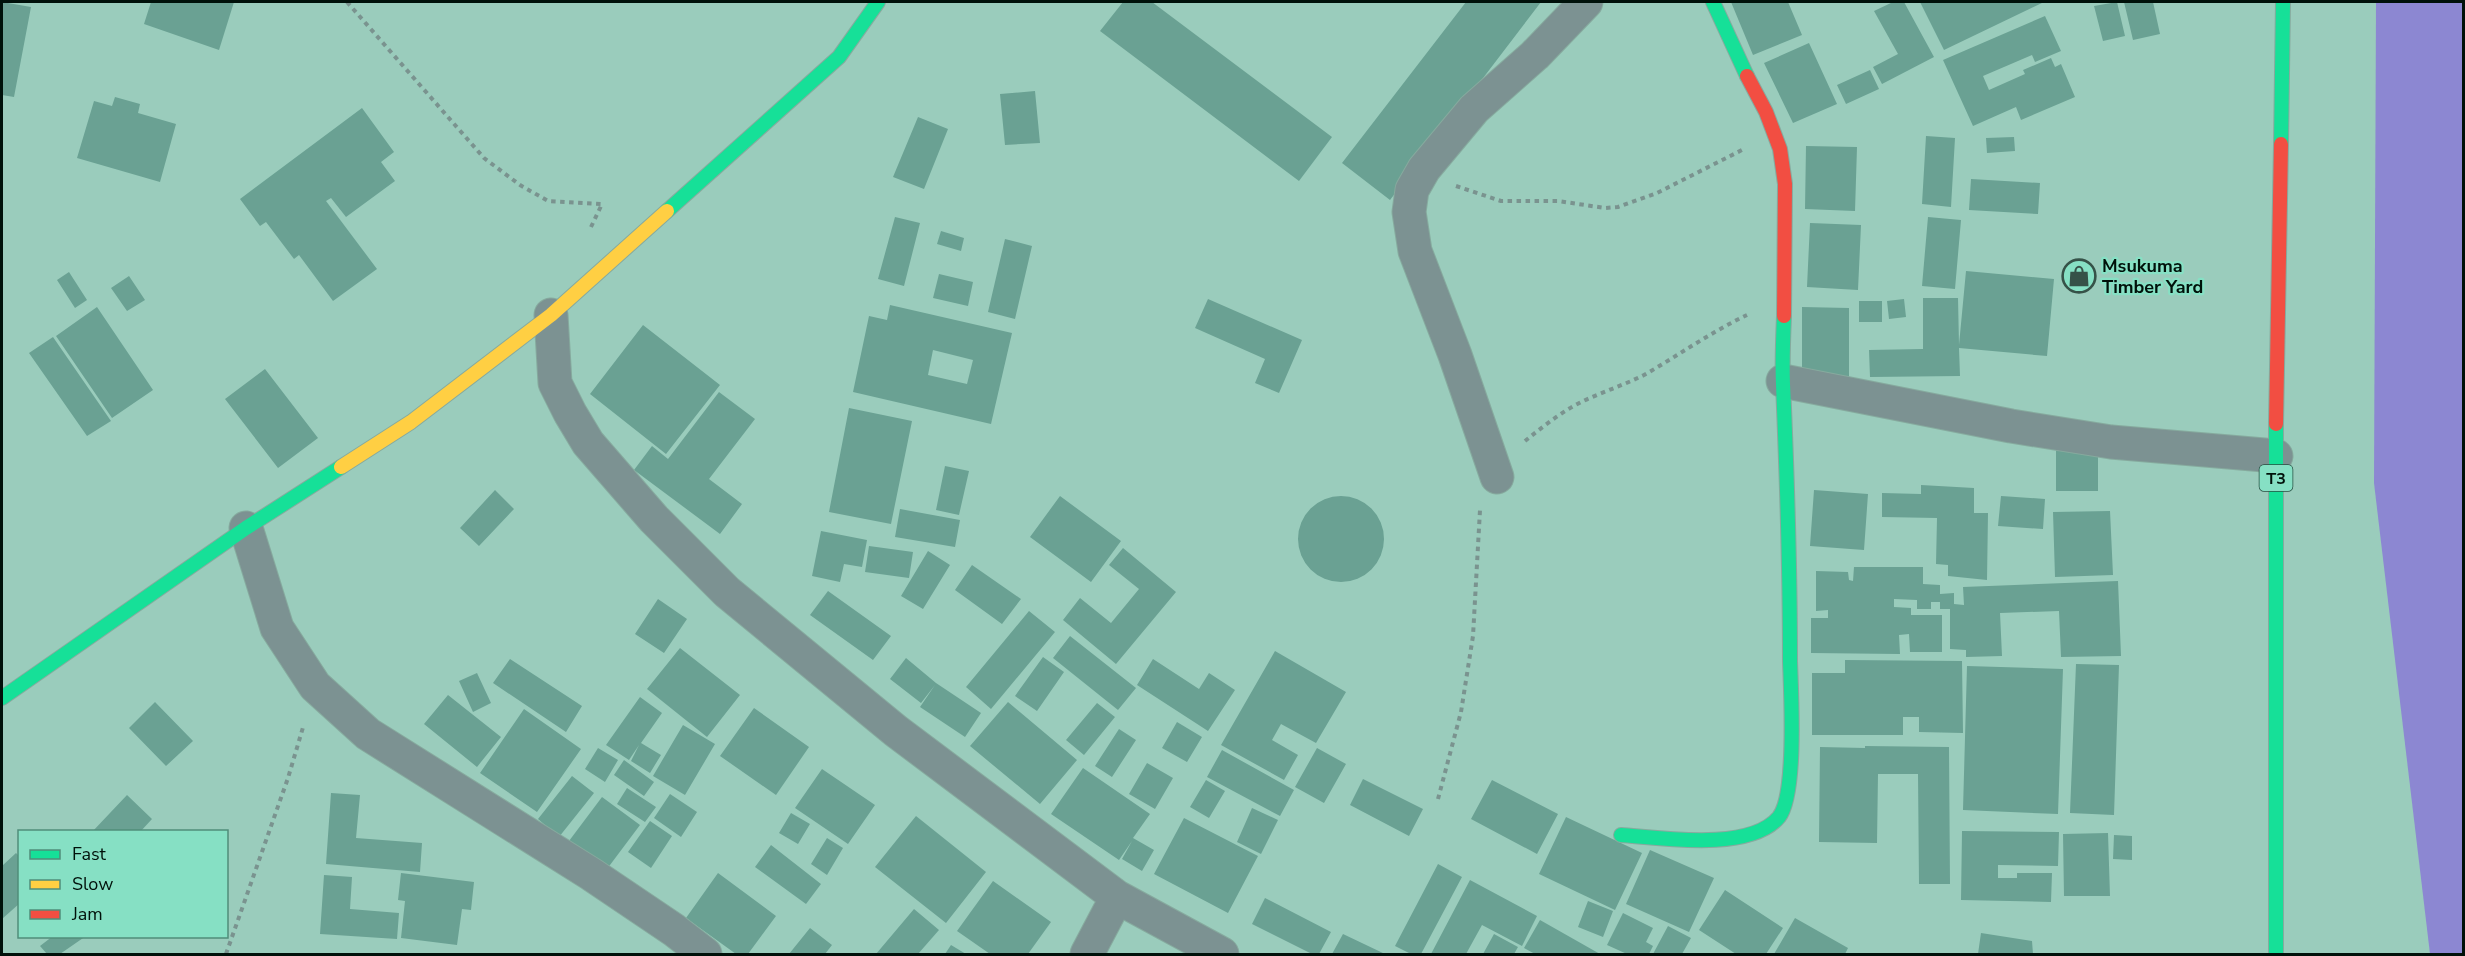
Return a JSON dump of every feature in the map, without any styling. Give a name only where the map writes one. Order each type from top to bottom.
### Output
[{"type":"main road","points":[[2,698],[246,528],[411,422],[551,315],[839,57],[879,2]]},
{"type":"main road","points":[[1621,835],[1728,840],[1772,825],[1780,814],[1791,753],[1788,504],[1783,381],[1785,184],[1780,149],[1766,112],[1713,2]]},
{"type":"main road","name":"T3","points":[[2276,954],[2276,456],[2283,2]]},
{"type":"street","points":[[1497,477],[1452,345],[1415,251],[1409,212],[1412,190],[1424,169],[1474,109],[1535,55],[1586,2]]},
{"type":"street","points":[[551,315],[555,383],[588,443],[654,519],[727,592],[887,724],[1117,897],[1222,954]]},
{"type":"street","points":[[1783,381],[2011,426],[2111,442],[2276,456]]},
{"type":"street","points":[[246,528],[277,628],[315,686],[368,734],[591,874],[674,930],[705,954]]},
{"type":"street","points":[[1087,954],[1117,897]]},
{"type":"path","points":[[347,2],[484,158],[520,185],[548,201],[602,204],[588,234]]},
{"type":"path","points":[[1409,212],[1425,191],[1456,186],[1501,201],[1558,201],[1605,208],[1618,207],[1657,192],[1774,133]]},
{"type":"path","points":[[1438,799],[1461,712],[1473,636],[1481,486],[1497,477],[1513,449],[1568,410],[1589,398],[1618,389],[1723,326],[1785,296]]},
{"type":"path","points":[[226,954],[288,778],[315,686]]},
{"type":"shaded area","points":[[2376,2],[2463,2],[2463,954],[2430,954],[2374,483]]},
{"type":"building","points":[[2,2],[31,7],[14,97],[2,95]]},
{"type":"building","points":[[151,2],[234,2],[219,50],[144,24]]},
{"type":"building","points":[[1123,2],[1152,2],[1332,137],[1299,181],[1100,31]]},
{"type":"building","points":[[1466,2],[1541,2],[1390,200],[1342,163]]},
{"type":"building","points":[[1731,2],[1788,2],[1802,35],[1753,55]]},
{"type":"building","points":[[1893,2],[1904,2],[1934,57],[1882,84],[1873,67],[1898,54],[1874,11]]},
{"type":"building","points":[[1920,2],[2044,2],[1944,50]]},
{"type":"building","points":[[2117,2],[2125,36],[2103,41],[2094,6]]},
{"type":"building","points":[[2124,2],[2153,2],[2160,34],[2133,40]]},
{"type":"building","points":[[2045,16],[2061,51],[2035,62],[2032,55],[1983,76],[1989,90],[2025,74],[2023,70],[2051,58],[2055,67],[2061,64],[2075,97],[2021,120],[2016,107],[1973,126],[1943,60]]},
{"type":"building","points":[[1809,43],[1837,104],[1793,123],[1764,63]]},
{"type":"building","points":[[1870,70],[1879,89],[1846,104],[1837,85]]},
{"type":"building","points":[[1035,91],[1040,143],[1005,145],[1000,94]]},
{"type":"building","points":[[115,97],[140,104],[138,113],[176,124],[160,182],[77,158],[94,101],[112,106]]},
{"type":"building","points":[[362,108],[394,152],[381,162],[395,181],[346,217],[331,198],[326,201],[377,269],[333,301],[299,255],[294,259],[266,222],[260,226],[240,199]]},
{"type":"building","points":[[918,117],[948,129],[924,189],[893,177]]},
{"type":"building","points":[[1926,136],[1955,138],[1951,207],[1922,204]]},
{"type":"building","points":[[2014,137],[2015,151],[1987,153],[1986,138]]},
{"type":"building","points":[[1806,146],[1857,147],[1855,211],[1805,209]]},
{"type":"building","points":[[1971,179],[2040,183],[2038,214],[1969,210]]},
{"type":"building","points":[[895,217],[920,223],[904,286],[878,279]]},
{"type":"building","points":[[1928,217],[1961,220],[1955,289],[1922,286]]},
{"type":"building","points":[[1810,223],[1861,225],[1858,290],[1807,287]]},
{"type":"building","points":[[941,231],[964,238],[961,251],[937,244]]},
{"type":"building","points":[[1005,239],[1032,246],[1015,319],[988,312]]},
{"type":"building","points":[[1966,271],[2054,279],[2047,356],[1959,348],[1960,376],[1870,377],[1869,350],[1923,349],[1923,298],[1958,298],[1959,345]]},
{"type":"building","points":[[69,272],[87,300],[75,308],[57,280]]},
{"type":"building","points":[[939,274],[973,282],[968,306],[933,298]]},
{"type":"building","points":[[129,276],[145,300],[127,311],[111,288]]},
{"type":"building","points":[[1208,299],[1302,340],[1279,393],[1255,383],[1265,359],[1195,328]]},
{"type":"building","points":[[1904,299],[1906,317],[1889,319],[1887,301]]},
{"type":"building","points":[[1859,301],[1882,301],[1882,322],[1859,322]]},
{"type":"building","points":[[890,305],[1012,333],[991,424],[853,392],[869,316],[887,320]],"holes":[[[933,350],[973,360],[967,384],[928,375]]]},
{"type":"building","points":[[97,307],[153,390],[112,418],[56,336]]},
{"type":"building","points":[[1802,307],[1849,308],[1849,377],[1802,376]]},
{"type":"building","points":[[643,325],[720,385],[666,454],[590,394]]},
{"type":"building","points":[[53,337],[111,421],[87,436],[29,353]]},
{"type":"building","points":[[265,369],[318,438],[278,468],[225,399]]},
{"type":"building","points":[[719,392],[755,419],[709,479],[742,504],[720,534],[634,470],[652,446],[668,459]]},
{"type":"building","points":[[849,408],[912,421],[891,524],[829,512]]},
{"type":"building","points":[[2056,448],[2098,448],[2098,491],[2056,491]]},
{"type":"building","points":[[945,466],[969,471],[959,515],[936,510]]},
{"type":"building","points":[[1921,485],[1974,488],[1974,513],[1988,513],[1987,580],[1948,576],[1948,565],[1936,564],[1937,518],[1882,517],[1882,493],[1921,494]]},
{"type":"building","points":[[495,490],[514,509],[479,546],[460,528]]},
{"type":"building","points":[[1814,490],[1868,494],[1864,550],[1810,546]]},
{"type":"building","points":[[1060,496],[1121,541],[1091,582],[1030,537]]},
{"type":"building","points":[[1341,496],[1357,500],[1371,509],[1380,523],[1384,539],[1380,555],[1371,569],[1357,578],[1341,582],[1325,578],[1311,569],[1302,555],[1298,539],[1302,523],[1311,509],[1325,500]]},
{"type":"building","points":[[2001,496],[2045,499],[2043,529],[1998,526]]},
{"type":"building","points":[[900,509],[960,520],[955,547],[895,537]]},
{"type":"building","points":[[2110,511],[2113,575],[2055,577],[2053,512]]},
{"type":"building","points":[[821,531],[867,540],[862,567],[844,564],[840,582],[812,576]]},
{"type":"building","points":[[869,546],[913,552],[909,578],[865,572]]},
{"type":"building","points":[[1123,548],[1176,592],[1116,664],[1063,620],[1080,598],[1111,623],[1139,589],[1109,565]]},
{"type":"building","points":[[928,551],[950,565],[923,609],[901,596]]},
{"type":"building","points":[[972,565],[1021,599],[1002,624],[955,590]]},
{"type":"building","points":[[1854,567],[1923,567],[1923,584],[1940,585],[1940,594],[1954,593],[1954,604],[1964,605],[1963,587],[2118,581],[2121,656],[2061,657],[2059,611],[2000,613],[2002,656],[1966,657],[1966,650],[1950,649],[1950,609],[1940,609],[1940,602],[1931,602],[1931,609],[1917,609],[1917,600],[1894,599],[1894,607],[1911,608],[1911,615],[1942,615],[1942,652],[1910,652],[1909,634],[1899,635],[1900,654],[1811,653],[1811,618],[1828,618],[1828,610],[1816,611],[1816,571],[1848,572],[1849,580],[1853,581]]},
{"type":"building","points":[[828,591],[891,636],[873,660],[810,615]]},
{"type":"building","points":[[658,599],[687,619],[664,653],[635,634]]},
{"type":"building","points":[[1029,611],[1055,632],[991,709],[966,687]]},
{"type":"building","points":[[1070,636],[1136,688],[1118,710],[1053,658]]},
{"type":"building","points":[[680,648],[740,695],[707,737],[647,689]]},
{"type":"building","points":[[1275,651],[1346,692],[1316,743],[1281,724],[1272,740],[1298,755],[1284,780],[1221,745]]},
{"type":"building","points":[[1043,657],[1064,672],[1037,711],[1015,696]]},
{"type":"building","points":[[906,658],[936,683],[981,713],[965,737],[920,707],[935,685],[921,703],[890,679]]},
{"type":"building","points":[[510,659],[582,706],[566,732],[493,683]]},
{"type":"building","points":[[1153,659],[1199,689],[1209,673],[1235,690],[1208,731],[1137,685]]},
{"type":"building","points":[[1845,660],[1962,661],[1963,733],[1919,732],[1919,717],[1903,717],[1903,735],[1812,735],[1812,673],[1845,673]]},
{"type":"building","points":[[2076,664],[2119,665],[2114,815],[2070,813]]},
{"type":"building","points":[[1967,666],[2063,669],[2058,814],[1963,810]]},
{"type":"building","points":[[477,673],[491,703],[473,712],[459,681]]},
{"type":"building","points":[[448,695],[501,737],[477,767],[424,724]]},
{"type":"building","points":[[640,697],[662,713],[641,743],[661,755],[650,773],[631,761],[639,745],[629,760],[606,745]]},
{"type":"building","points":[[155,702],[193,741],[166,766],[129,728]]},
{"type":"building","points":[[1008,702],[1077,760],[1040,804],[970,746]]},
{"type":"building","points":[[1097,703],[1115,717],[1084,755],[1066,740]]},
{"type":"building","points":[[754,708],[809,747],[776,795],[720,756]]},
{"type":"building","points":[[524,709],[581,749],[537,812],[480,773]]},
{"type":"building","points":[[1177,722],[1202,737],[1187,762],[1162,748]]},
{"type":"building","points":[[683,725],[715,744],[685,795],[653,776]]},
{"type":"building","points":[[1119,729],[1136,740],[1112,777],[1095,766]]},
{"type":"building","points":[[1865,746],[1949,747],[1950,884],[1919,884],[1918,774],[1878,774],[1877,843],[1819,842],[1820,747],[1865,748]]},
{"type":"building","points":[[598,748],[618,760],[605,782],[585,769]]},
{"type":"building","points":[[1317,748],[1346,764],[1324,803],[1295,787]]},
{"type":"building","points":[[1222,750],[1294,790],[1280,816],[1207,777]]},
{"type":"building","points":[[624,760],[654,782],[644,796],[614,775]]},
{"type":"building","points":[[1147,763],[1173,778],[1155,809],[1129,794]]},
{"type":"building","points":[[1083,768],[1150,814],[1133,838],[1154,850],[1142,871],[1122,859],[1132,841],[1119,860],[1051,814]]},
{"type":"building","points":[[822,769],[875,805],[848,844],[795,808]]},
{"type":"building","points":[[572,776],[594,793],[559,837],[538,819]]},
{"type":"building","points":[[1363,779],[1423,809],[1409,836],[1350,805]]},
{"type":"building","points":[[1206,780],[1225,791],[1209,818],[1190,807]]},
{"type":"building","points":[[1492,780],[1558,814],[1537,854],[1471,819]]},
{"type":"building","points":[[627,788],[656,807],[645,822],[617,804]]},
{"type":"building","points":[[331,793],[360,795],[356,838],[422,843],[420,872],[326,864]]},
{"type":"building","points":[[670,794],[697,812],[681,837],[654,818]]},
{"type":"building","points":[[127,795],[152,819],[142,830],[94,830]]},
{"type":"building","points":[[602,797],[640,825],[604,873],[566,845]]},
{"type":"building","points":[[1252,808],[1278,820],[1261,854],[1237,842]]},
{"type":"building","points":[[791,813],[810,824],[798,844],[779,833]]},
{"type":"building","points":[[916,816],[986,872],[946,923],[875,867]]},
{"type":"building","points":[[1566,817],[1642,853],[1615,910],[1539,874]]},
{"type":"building","points":[[1184,818],[1258,856],[1228,913],[1154,874]]},
{"type":"building","points":[[650,821],[672,836],[651,868],[628,852]]},
{"type":"building","points":[[1962,831],[2059,832],[2058,866],[1998,865],[1998,878],[2017,878],[2017,873],[2052,873],[2051,902],[1961,900]]},
{"type":"building","points":[[2108,833],[2110,896],[2064,896],[2063,834]]},
{"type":"building","points":[[2114,835],[2132,836],[2132,860],[2113,859]]},
{"type":"building","points":[[827,838],[843,848],[827,875],[811,864]]},
{"type":"building","points":[[771,845],[821,884],[806,904],[755,867]]},
{"type":"building","points":[[1650,850],[1714,878],[1689,932],[1626,904]]},
{"type":"building","points":[[16,853],[18,855],[18,905],[2,919],[2,866]]},
{"type":"building","points":[[1438,864],[1462,877],[1421,954],[1411,954],[1395,946]]},
{"type":"building","points":[[401,873],[474,882],[471,910],[462,909],[457,945],[401,938],[405,901],[398,900]]},
{"type":"building","points":[[718,873],[776,916],[748,954],[736,954],[686,918]]},
{"type":"building","points":[[324,875],[352,877],[350,909],[399,913],[397,939],[320,934]]},
{"type":"building","points":[[1470,880],[1537,916],[1522,946],[1482,925],[1466,954],[1431,954]]},
{"type":"building","points":[[993,881],[1051,922],[1028,954],[990,954],[957,931]]},
{"type":"building","points":[[1725,890],[1783,928],[1766,954],[1736,954],[1699,930]]},
{"type":"building","points":[[1265,898],[1331,932],[1319,954],[1312,954],[1252,924]]},
{"type":"building","points":[[1588,901],[1613,911],[1603,937],[1578,927]]},
{"type":"building","points":[[914,909],[939,930],[918,954],[876,954]]},
{"type":"building","points":[[1623,913],[1653,928],[1646,942],[1653,946],[1649,954],[1627,954],[1607,945]]},
{"type":"building","points":[[1795,918],[1848,948],[1845,954],[1774,954]]},
{"type":"building","points":[[1540,920],[1600,954],[1535,954],[1524,948]]},
{"type":"building","points":[[1668,926],[1691,938],[1682,954],[1653,954]]},
{"type":"building","points":[[810,928],[832,945],[825,954],[789,954]]},
{"type":"building","points":[[1981,933],[2032,941],[2033,954],[1978,954]]},
{"type":"building","points":[[1343,934],[1385,954],[1332,954]]},
{"type":"building","points":[[1494,934],[1518,947],[1514,954],[1483,954]]},
{"type":"building","points":[[50,938],[83,938],[60,954],[47,954],[40,946]]},
{"type":"building","points":[[951,945],[966,954],[945,954]]},
{"type":"traffic: fast","points":[[667,211],[839,57],[878,2]]},
{"type":"traffic: fast","points":[[1713,2],[1747,76]]},
{"type":"traffic: fast","points":[[2281,144],[2283,2]]},
{"type":"traffic: fast","points":[[1621,835],[1681,840],[1727,839],[1748,835],[1766,828],[1779,817],[1785,805],[1791,766],[1792,718],[1783,376],[1784,316]]},
{"type":"traffic: fast","points":[[2276,424],[2276,954]]},
{"type":"traffic: fast","points":[[2,698],[246,528],[341,467]]},
{"type":"traffic: slow","points":[[341,467],[411,422],[551,315],[667,211]]},
{"type":"traffic: jam","points":[[1747,76],[1766,112],[1780,149],[1785,184],[1784,316]]},
{"type":"traffic: jam","points":[[2276,424],[2281,144]]},
{"type":"place","name":"Msukuma Timber Yard","points":[[2079,276]]}]
